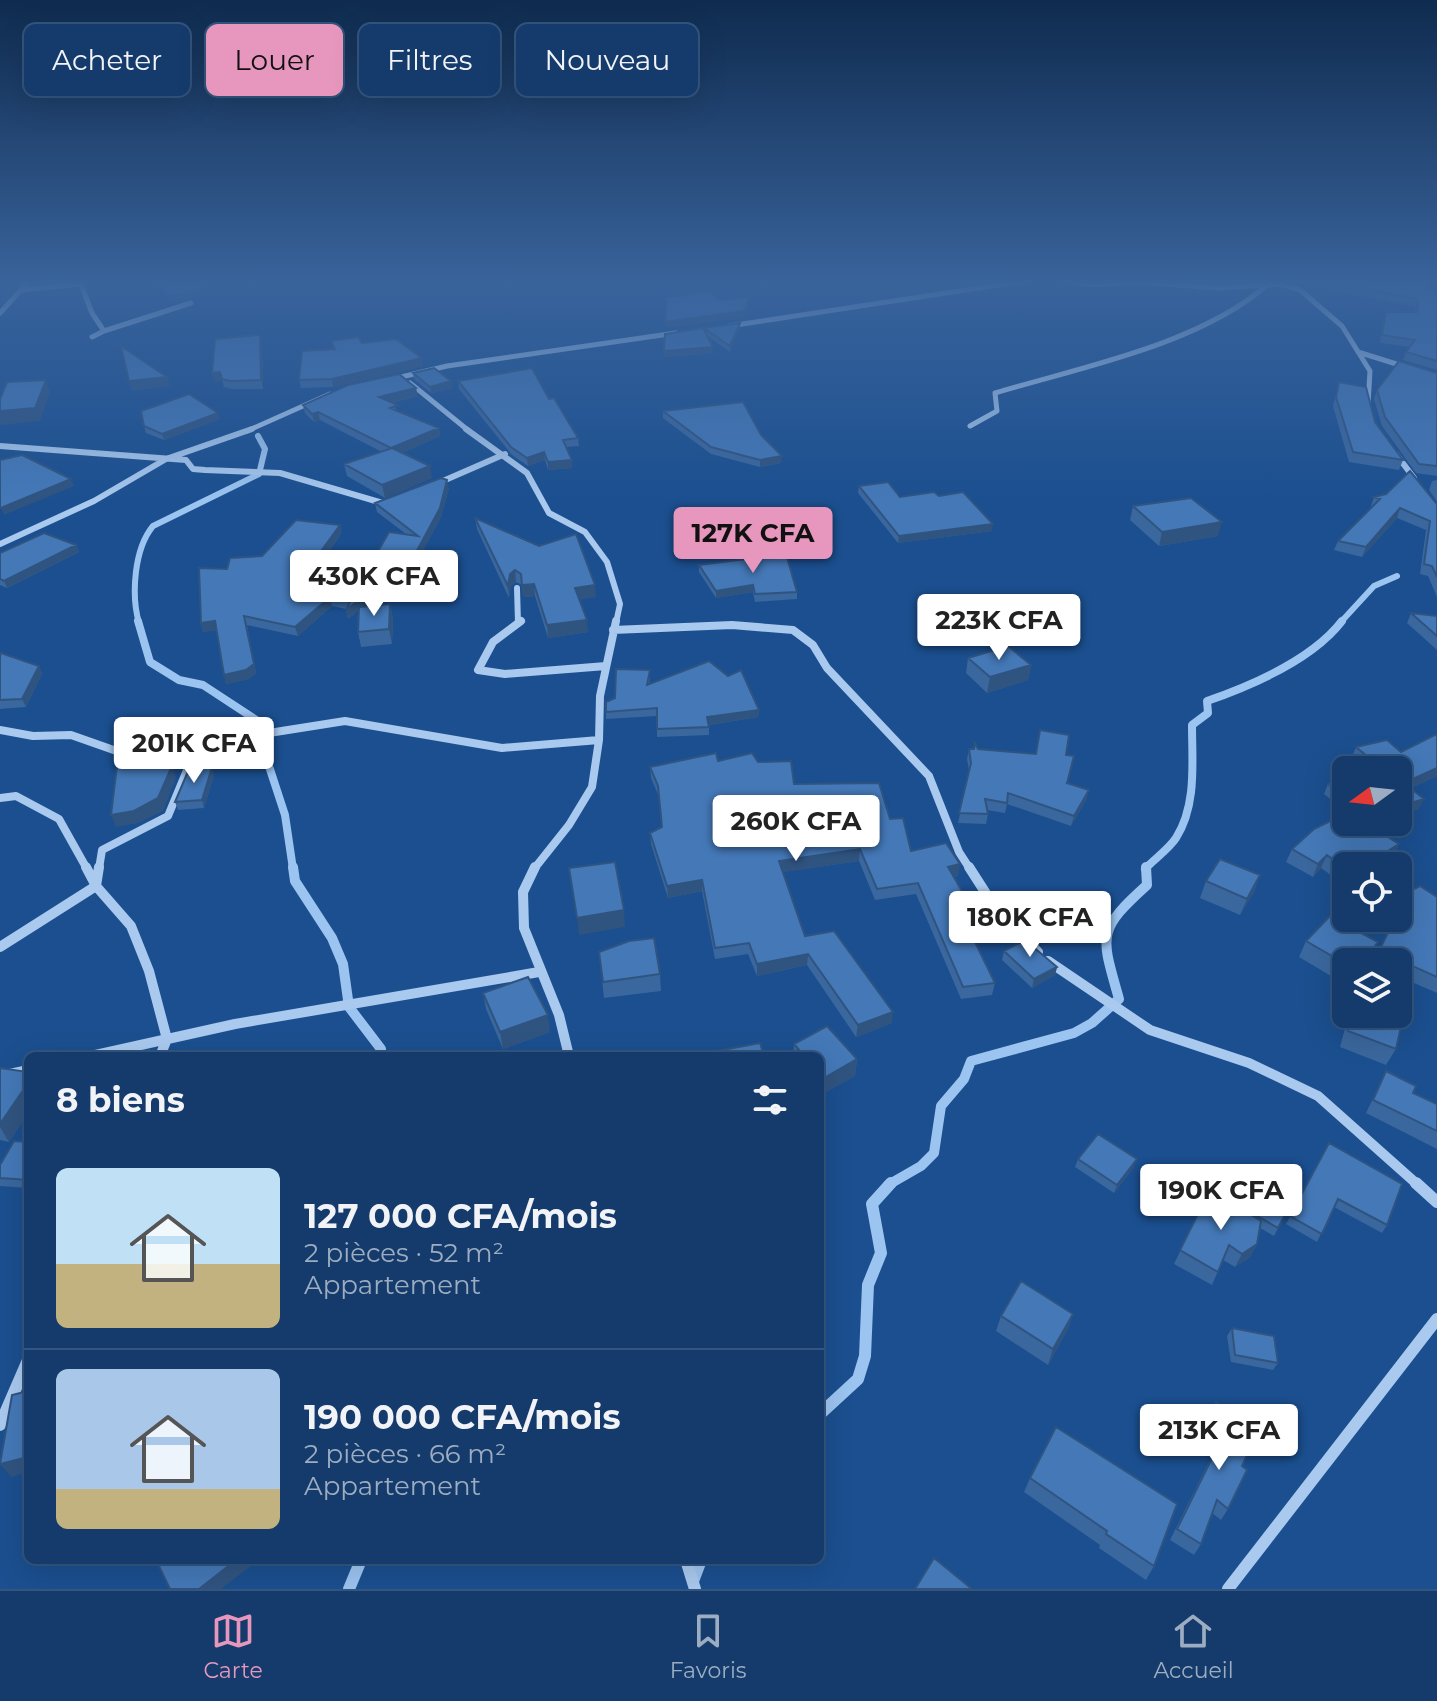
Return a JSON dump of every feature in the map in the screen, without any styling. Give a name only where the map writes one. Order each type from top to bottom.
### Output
[{"type":"street","points":[[388,380],[520,354]]},
{"type":"street","points":[[970,426],[997,411],[995,393],[1124,354]]},
{"type":"street","points":[[1359,354],[1370,371],[1368,403],[1372,416]]},
{"type":"street","points":[[1365,354],[1411,368]]},
{"type":"street","points":[[403,377],[431,403],[527,473],[549,513],[585,532],[607,562],[620,604],[600,696],[599,740],[592,787],[569,825],[536,865],[523,892],[524,928],[539,972],[559,1015],[568,1052]]},
{"type":"street","points":[[0,544],[94,501],[166,459],[242,433],[342,389]]},
{"type":"street","points":[[0,446],[186,460],[193,469],[293,475],[385,504],[399,499]]},
{"type":"street","points":[[1393,450],[1417,482]]},
{"type":"street","points":[[426,488],[505,454]]},
{"type":"street","points":[[517,588],[521,621],[493,642],[478,670],[505,674],[606,666]]},
{"type":"street","points":[[613,630],[732,625],[793,630],[813,645],[827,668],[929,776],[959,852],[994,906],[1044,958],[1150,1030],[1249,1063],[1318,1096],[1437,1202]]},
{"type":"street","points":[[0,730],[33,736],[71,735],[125,754],[190,763],[216,761],[269,733],[345,721],[396,727],[502,748],[599,740]]},
{"type":"street","points":[[0,947],[96,886],[102,850],[168,816],[190,763]]},
{"type":"street","points":[[0,798],[16,796],[59,819],[96,886],[131,926],[149,971],[167,1039],[162,1052]]},
{"type":"street","points":[[109,1052],[539,972]]},
{"type":"street","points":[[0,1076],[24,1071]]},
{"type":"street","points":[[1228,1589],[1437,1319]]},
{"type":"street","points":[[0,1425],[24,1369]]},
{"type":"street","points":[[687,1564],[695,1589]]},
{"type":"building","points":[[123,354],[133,354],[167,377],[129,381]]},
{"type":"building","points":[[214,354],[260,354],[261,380],[230,381],[222,379],[220,372],[212,373]]},
{"type":"building","points":[[302,354],[417,354],[422,358],[332,379],[299,380]]},
{"type":"building","points":[[1413,354],[1437,354],[1437,361]]},
{"type":"building","points":[[1399,361],[1437,373],[1437,466],[1419,464],[1385,417],[1377,390]]},
{"type":"building","points":[[434,368],[451,381],[430,387],[413,373]]},
{"type":"building","points":[[532,368],[549,399],[554,398],[578,438],[563,440],[572,460],[548,462],[544,452],[527,458],[511,447],[458,381]]},
{"type":"building","points":[[399,374],[416,388],[379,397],[398,405],[390,408],[439,428],[391,448],[318,412],[312,414],[303,405],[348,385]]},
{"type":"building","points":[[46,380],[35,408],[0,411],[0,399],[7,382]]},
{"type":"building","points":[[1339,382],[1366,387],[1375,422],[1403,460],[1353,452],[1336,397]]},
{"type":"building","points":[[189,394],[218,413],[162,434],[144,426],[141,411]]},
{"type":"building","points":[[743,402],[761,435],[782,456],[760,460],[711,447],[663,411]]},
{"type":"building","points":[[392,448],[430,466],[382,485],[344,464]]},
{"type":"building","points":[[22,455],[71,479],[0,508],[0,460]]},
{"type":"building","points":[[1410,471],[1437,504],[1437,577],[1432,566],[1424,564],[1430,521],[1400,508],[1366,547],[1338,541],[1380,499],[1374,497],[1386,494]]},
{"type":"building","points":[[441,478],[447,480],[440,508],[413,558],[346,610],[350,602],[330,597],[295,627],[244,616],[254,664],[246,670],[224,675],[215,621],[201,623],[199,568],[227,569],[230,558],[262,556],[296,520],[340,525],[314,561],[367,571],[389,532],[418,536],[375,503]]},
{"type":"building","points":[[888,482],[900,497],[963,492],[993,524],[899,536],[859,486]]},
{"type":"building","points":[[1191,498],[1222,522],[1162,532],[1133,506]]},
{"type":"building","points":[[475,518],[539,546],[576,534],[595,585],[575,588],[587,620],[547,625],[534,584],[522,585],[521,574],[515,570],[510,574],[508,586]]},
{"type":"building","points":[[44,533],[76,545],[4,581],[0,579],[0,553]]},
{"type":"building","points":[[786,554],[797,592],[755,594],[753,585],[716,591],[699,565]]},
{"type":"building","points":[[390,604],[389,629],[358,632],[359,607]]},
{"type":"building","points":[[1411,613],[1437,616],[1437,636]]},
{"type":"building","points":[[1008,646],[1031,665],[990,677],[968,658]]},
{"type":"building","points":[[1,653],[39,666],[22,699],[0,700]]},
{"type":"building","points":[[709,661],[728,676],[741,670],[759,710],[707,717],[709,727],[657,729],[657,708],[606,712],[606,702],[615,698],[616,669],[650,670],[647,685]]},
{"type":"building","points":[[1040,730],[1069,735],[1066,755],[1074,756],[1067,783],[1089,790],[1074,816],[1008,793],[1007,803],[985,799],[988,814],[959,813],[971,763],[969,749],[974,749],[975,743],[978,749],[1036,754]]},
{"type":"building","points":[[1437,734],[1437,768],[1412,779],[1412,756],[1367,756],[1356,747],[1387,740],[1401,752]]},
{"type":"building","points":[[716,753],[718,761],[752,753],[758,762],[791,761],[794,784],[879,783],[890,819],[903,818],[911,851],[946,843],[960,864],[948,867],[974,912],[969,915],[956,903],[995,983],[963,987],[918,883],[877,889],[860,849],[779,861],[805,936],[834,931],[893,1012],[858,1025],[808,954],[757,964],[749,943],[715,948],[702,880],[667,886],[650,833],[662,827],[658,786],[650,767]]},
{"type":"building","points":[[162,759],[162,766],[172,766],[158,798],[134,811],[111,815],[117,766]]},
{"type":"building","points":[[212,767],[202,800],[175,802],[189,769]]},
{"type":"building","points":[[1412,789],[1424,799],[1412,803]]},
{"type":"building","points":[[1332,820],[1332,836],[1386,836],[1399,844],[1386,852],[1332,852],[1332,859],[1327,855],[1318,864],[1292,849],[1314,829]]},
{"type":"building","points":[[1220,859],[1260,875],[1247,899],[1206,881]]},
{"type":"building","points":[[615,862],[624,910],[577,918],[569,868]]},
{"type":"building","points":[[1420,886],[1437,897],[1437,977],[1412,966],[1412,948],[1380,948],[1388,932],[1412,932],[1412,888]]},
{"type":"building","points":[[1330,916],[1332,932],[1360,932],[1378,942],[1373,948],[1332,948],[1332,956],[1306,941]]},
{"type":"building","points":[[654,938],[660,974],[603,982],[599,952],[629,941]]},
{"type":"building","points":[[1025,940],[1057,967],[1034,979],[1004,951]]},
{"type":"building","points":[[528,977],[548,1015],[500,1032],[483,993]]},
{"type":"building","points":[[827,1026],[857,1059],[824,1078],[824,1052],[801,1052],[794,1044]]},
{"type":"building","points":[[1349,1028],[1401,1028],[1396,1049],[1348,1031]]},
{"type":"building","points":[[760,1043],[763,1052],[717,1052]]},
{"type":"building","points":[[0,1068],[24,1071],[24,1089],[0,1124]]},
{"type":"building","points":[[1386,1071],[1416,1086],[1413,1093],[1437,1104],[1437,1131],[1373,1100]]},
{"type":"building","points":[[1098,1134],[1137,1159],[1117,1185],[1078,1159]]},
{"type":"building","points":[[14,1141],[24,1142],[24,1180],[0,1178],[0,1165]]},
{"type":"building","points":[[1329,1143],[1402,1184],[1387,1225],[1338,1199],[1322,1234],[1290,1216]]},
{"type":"building","points":[[1214,1191],[1261,1221],[1257,1244],[1242,1254],[1229,1245],[1218,1272],[1180,1250],[1201,1208]]},
{"type":"building","points":[[1264,1195],[1288,1209],[1278,1228],[1254,1214]]},
{"type":"building","points":[[1021,1281],[1073,1314],[1053,1349],[1001,1316]]},
{"type":"building","points":[[1232,1328],[1274,1336],[1278,1363],[1235,1355]]},
{"type":"building","points":[[24,1392],[24,1458],[0,1464],[12,1395]]},
{"type":"building","points":[[1216,1402],[1258,1431],[1242,1466],[1247,1470],[1228,1509],[1217,1500],[1201,1544],[1177,1529],[1223,1436],[1205,1423]]},
{"type":"building","points":[[1056,1427],[1177,1504],[1154,1566],[1030,1478]]},
{"type":"building","points":[[934,1558],[972,1589],[915,1589]]},
{"type":"building","points":[[158,1564],[231,1564],[199,1589],[170,1589]]},
{"type":"waterway","points":[[139,623],[135,599],[138,559],[153,526],[259,474],[265,449],[258,436]]},
{"type":"waterway","points":[[1340,623],[1374,586],[1397,576]]},
{"type":"waterway","points":[[138,621],[150,662],[179,680],[203,685],[264,725],[265,754],[285,815],[293,869]]},
{"type":"waterway","points":[[1146,868],[1173,842],[1183,825],[1192,783],[1192,725],[1208,713],[1207,701],[1280,670],[1315,648],[1342,621]]},
{"type":"waterway","points":[[293,867],[295,881],[332,938],[343,964],[349,1007],[381,1052]]},
{"type":"waterway","points":[[890,1184],[921,1166],[934,1153],[941,1106],[964,1079],[971,1061],[1074,1033],[1092,1023],[1119,999],[1109,961],[1107,935],[1119,913],[1147,885],[1146,868]]},
{"type":"waterway","points":[[824,1410],[858,1379],[865,1356],[868,1285],[881,1253],[872,1204],[890,1184]]},
{"type":"waterway","points":[[349,1589],[359,1564]]},
{"type":"waterway","points":[[693,1581],[699,1564]]}]
